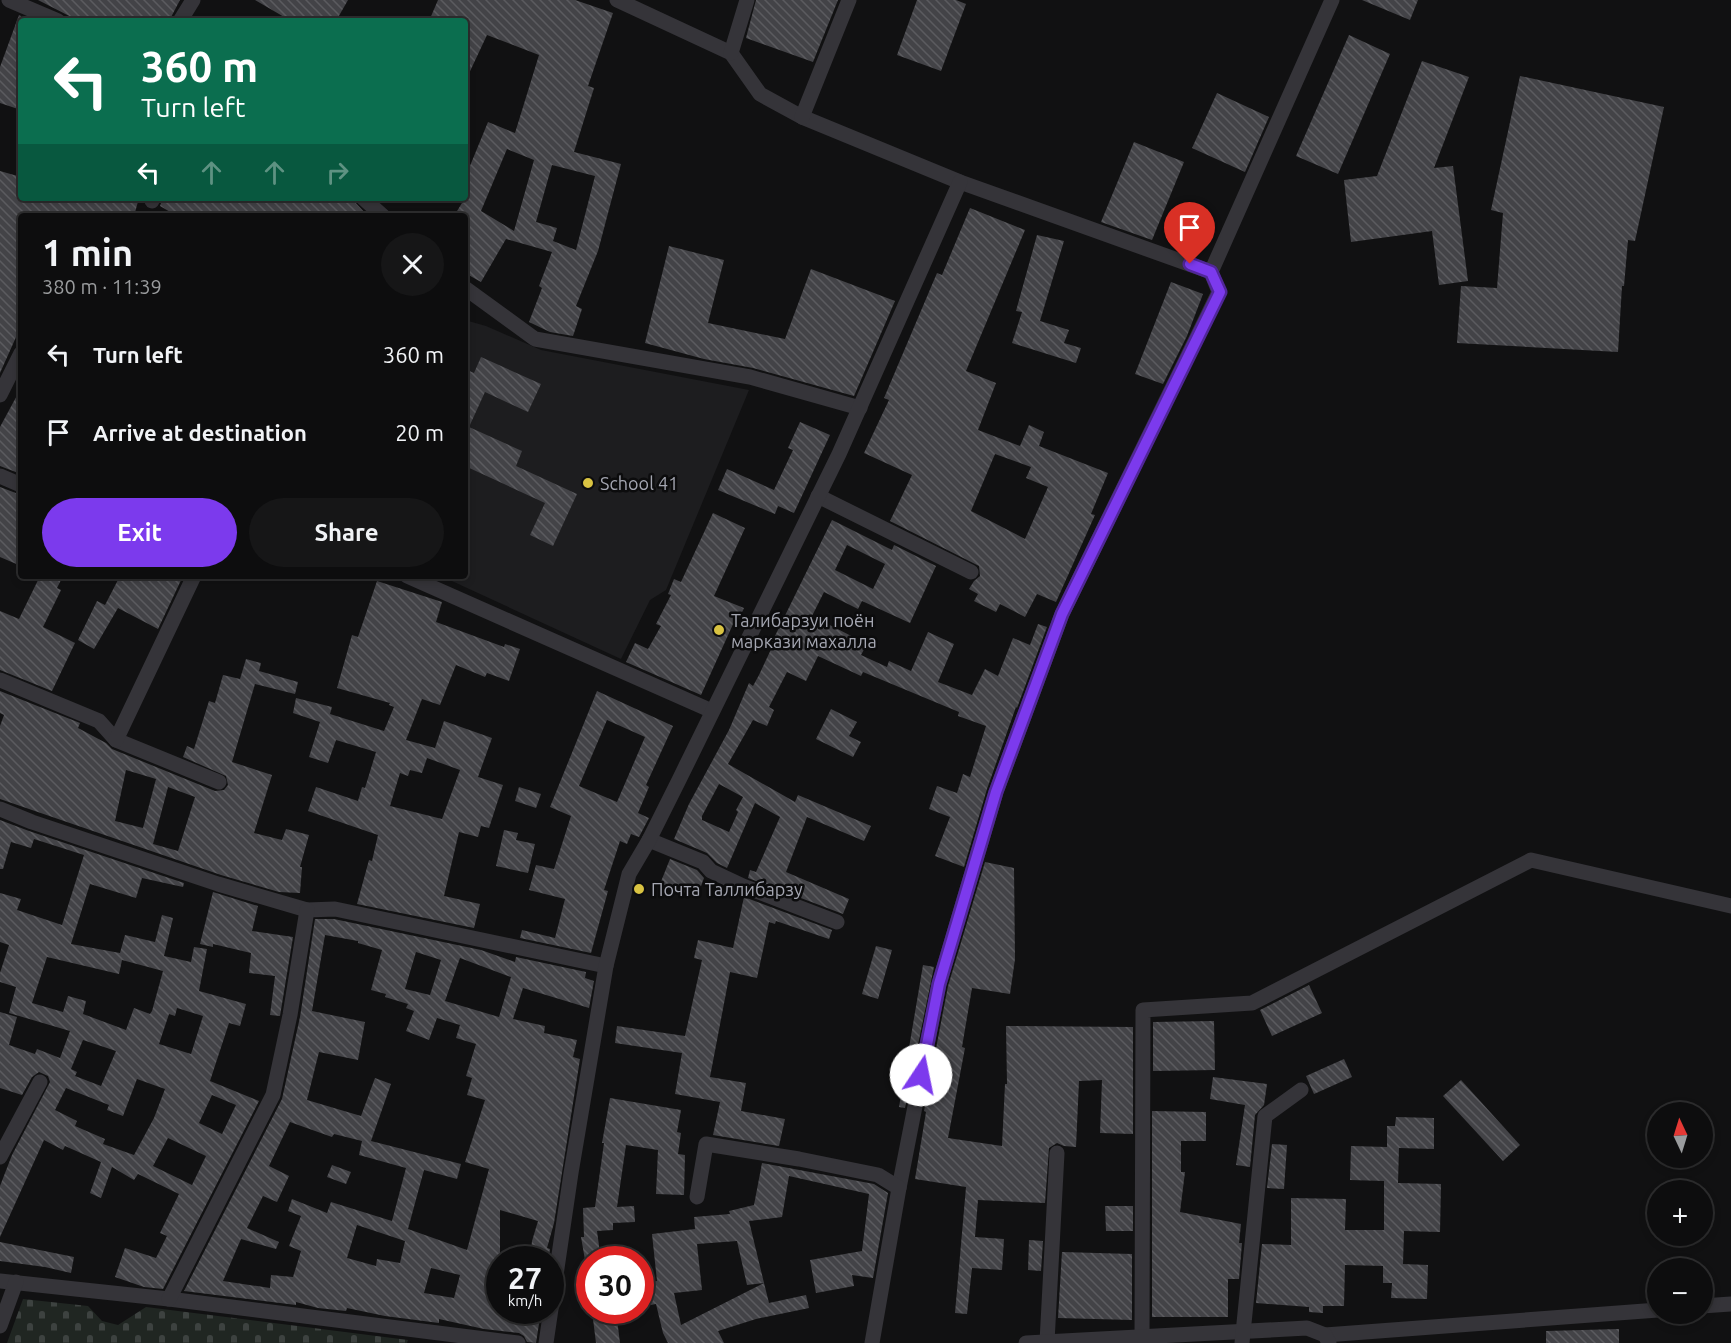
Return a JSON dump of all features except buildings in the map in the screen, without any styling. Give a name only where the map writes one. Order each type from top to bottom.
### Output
[{"type":"street","points":[[9,0],[51,18]]},
{"type":"street","points":[[182,18],[193,0]]},
{"type":"street","points":[[617,0],[731,53],[760,94],[802,117],[960,182],[1211,272],[1220,292],[1062,614],[996,792],[939,984],[899,1188],[872,1343]]},
{"type":"street","points":[[731,53],[747,0]]},
{"type":"street","points":[[802,117],[849,0]]},
{"type":"street","points":[[1211,272],[1332,0]]},
{"type":"street","points":[[546,1343],[571,1173],[606,966],[629,874],[649,840],[818,496],[860,408],[960,182]]},
{"type":"street","points":[[366,201],[380,213]]},
{"type":"street","points":[[468,290],[535,339],[750,377],[860,408]]},
{"type":"street","points":[[0,395],[18,359]]},
{"type":"street","points":[[0,476],[18,484]]},
{"type":"street","points":[[818,496],[971,572]]},
{"type":"street","points":[[116,740],[193,579]]},
{"type":"street","points":[[414,579],[712,711]]},
{"type":"street","points":[[0,680],[99,721],[116,740],[219,782]]},
{"type":"street","points":[[0,809],[32,822],[207,880],[307,910],[335,909],[606,966]]},
{"type":"street","points":[[649,840],[703,862],[711,871],[743,886],[837,922]]},
{"type":"street","points":[[1142,1337],[1143,1010],[1252,1003],[1531,860],[1731,906]]},
{"type":"street","points":[[170,1299],[273,1095],[290,1015],[307,910]]},
{"type":"street","points":[[0,1157],[40,1082]]},
{"type":"street","points":[[1243,1337],[1265,1116],[1301,1090]]},
{"type":"street","points":[[697,1197],[706,1144],[878,1175],[899,1188]]},
{"type":"street","points":[[1047,1342],[1057,1154]]},
{"type":"street","points":[[0,1281],[170,1299],[518,1343]]},
{"type":"street","points":[[0,1326],[16,1282]]},
{"type":"street","points":[[1713,1305],[1731,1304]]},
{"type":"street","points":[[1026,1343],[1142,1337],[1243,1337],[1307,1328],[1328,1339],[1647,1311]]},
{"type":"shaded area","name":"School 41","points":[[468,321],[486,326],[541,350],[749,390],[666,590],[650,600],[621,659],[448,579],[468,579]]},
{"type":"green space","points":[[23,1299],[88,1306],[102,1321],[118,1325],[146,1307],[408,1340],[407,1343],[7,1343]]},
{"type":"place","name":"School 41","points":[[588,483]]},
{"type":"place","name":"Талибарзуи поён маркази махалла","points":[[719,630]]},
{"type":"place","name":"Почта Таллибарзу","points":[[639,889]]},
{"type":"route","points":[[921,1075],[939,984],[996,792],[1062,614],[1220,292],[1211,272],[1190,264]]}]
